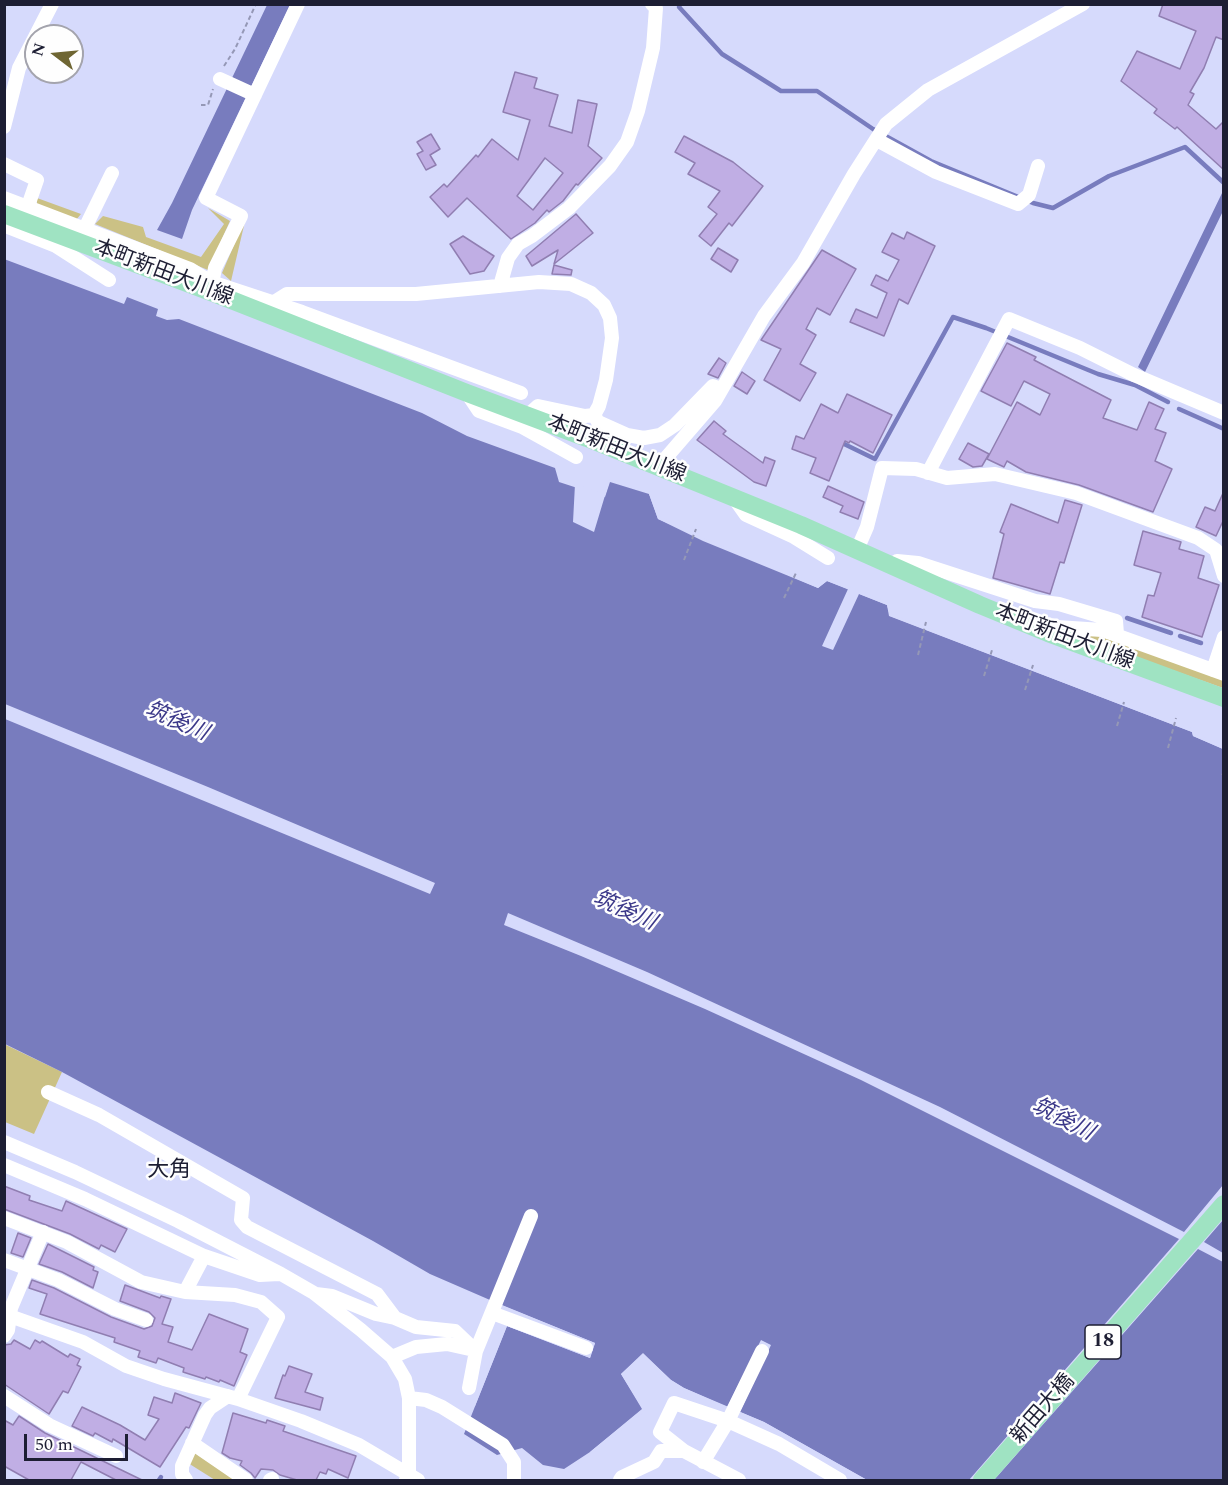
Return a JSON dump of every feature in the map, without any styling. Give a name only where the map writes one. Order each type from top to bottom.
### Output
[{"type":"main road","name":"本町新田大川線","points":[[4,214],[267,307],[467,393],[528,415],[734,498],[1048,633],[1224,698]]},
{"type":"main road","name":"新田大橋","points":[[982,1480],[1224,1204]]},
{"type":"street","points":[[4,127],[19,68],[52,4]]},
{"type":"street","points":[[4,198],[190,269],[211,287],[215,268],[241,216],[206,198],[298,4]]},
{"type":"street","points":[[500,286],[508,258],[518,244],[569,208],[610,166],[627,142],[638,111],[653,48],[656,8],[652,4]]},
{"type":"street","points":[[658,467],[716,400],[764,316],[803,263],[854,174],[880,135],[928,90],[1083,4]]},
{"type":"street","points":[[220,79],[255,95]]},
{"type":"street","points":[[880,135],[936,172],[1018,204],[1024,199],[1038,166]]},
{"type":"street","points":[[4,164],[38,180],[28,207]]},
{"type":"street","points":[[85,228],[112,173]]},
{"type":"street","points":[[4,223],[8,227],[56,246],[109,280]]},
{"type":"street","points":[[267,307],[287,294],[416,294],[539,282],[571,284],[591,293],[604,305],[610,318],[612,338],[606,380],[599,406],[594,415]]},
{"type":"street","points":[[267,307],[302,312],[521,393]]},
{"type":"street","points":[[928,473],[1009,319],[1080,348],[1134,375],[1224,413]]},
{"type":"street","points":[[594,415],[598,422],[627,435],[644,438],[660,435],[675,425],[714,386],[721,389]]},
{"type":"street","points":[[467,393],[479,411],[522,427],[576,457]]},
{"type":"street","points":[[528,415],[538,406],[585,416],[594,415]]},
{"type":"street","points":[[857,550],[867,527],[882,468],[916,469],[947,478],[995,474],[1100,501],[1198,538],[1216,550],[1224,576]]},
{"type":"street","points":[[734,498],[746,514],[794,537],[828,558]]},
{"type":"street","points":[[892,566],[897,561],[918,563],[1035,601],[1059,604],[1116,621],[1117,634]]},
{"type":"street","points":[[1048,633],[1057,627],[1102,630],[1218,672],[1224,637]]},
{"type":"street","points":[[48,1092],[99,1115],[243,1198],[241,1220],[247,1227],[377,1294],[395,1318]]},
{"type":"street","points":[[4,1142],[67,1168],[281,1274],[314,1293],[361,1330],[392,1357],[405,1379],[409,1398],[411,1478]]},
{"type":"street","points":[[4,1164],[85,1199],[204,1256],[260,1275],[281,1274]]},
{"type":"street","points":[[469,1388],[476,1351],[531,1216]]},
{"type":"street","points":[[4,1218],[67,1242],[141,1282],[185,1292],[235,1295],[261,1302],[278,1317],[233,1398],[210,1408],[182,1466],[182,1474],[186,1480]]},
{"type":"street","points":[[4,1336],[8,1330],[7,1315],[44,1232]]},
{"type":"street","points":[[185,1292],[204,1256]]},
{"type":"street","points":[[4,1260],[58,1280],[115,1309],[146,1320]]},
{"type":"street","points":[[314,1293],[332,1296],[416,1327],[455,1331],[476,1351]]},
{"type":"street","points":[[492,1313],[586,1348]]},
{"type":"street","points":[[7,1315],[83,1342],[126,1366],[164,1380],[233,1398],[301,1421],[359,1445],[411,1478]]},
{"type":"street","points":[[392,1357],[416,1347],[447,1344],[476,1351]]},
{"type":"street","points":[[703,1461],[728,1421],[762,1351]]},
{"type":"street","points":[[4,1396],[49,1425],[116,1456]]},
{"type":"street","points":[[409,1398],[426,1400],[442,1407],[503,1445],[514,1462],[514,1480]]},
{"type":"street","points":[[739,1480],[684,1451],[660,1432],[674,1403],[728,1421],[779,1444],[840,1480]]},
{"type":"street","points":[[192,1443],[246,1480]]},
{"type":"street","points":[[620,1480],[654,1462],[661,1451],[684,1451]]},
{"type":"path","points":[[201,105],[208,105],[214,87],[220,79],[221,69],[235,50],[256,4]]},
{"type":"path","points":[[684,560],[696,529]]},
{"type":"path","points":[[784,597],[796,573]]},
{"type":"path","points":[[918,655],[926,622]]},
{"type":"path","points":[[984,676],[992,650]]},
{"type":"path","points":[[1024,690],[1033,665]]},
{"type":"path","points":[[1117,726],[1124,702]]},
{"type":"path","points":[[1168,748],[1176,718]]},
{"type":"shaded area","points":[[37,198],[81,214],[76,220],[37,206]]},
{"type":"shaded area","points":[[208,208],[230,221],[208,270],[95,224],[103,216],[143,227],[146,237],[201,257],[224,224]]},
{"type":"shaded area","points":[[246,217],[231,281],[222,273]]},
{"type":"shaded area","points":[[1065,632],[1113,638],[1223,680],[1223,688]]},
{"type":"shaded area","points":[[4,1044],[62,1072],[34,1134],[5,1122]]},
{"type":"shaded area","points":[[192,1451],[235,1480],[215,1480],[188,1463]]},
{"type":"water","points":[[267,5],[290,5],[192,210],[182,239],[157,230],[172,203]]},
{"type":"water","points":[[1223,191],[1223,211],[1145,372],[1138,367]]},
{"type":"water","name":"筑後川","points":[[4,259],[124,304],[127,297],[158,309],[156,316],[167,320],[179,319],[422,413],[467,436],[555,468],[559,482],[605,497],[610,482],[649,494],[658,519],[818,588],[827,581],[887,605],[890,616],[1192,732],[1193,736],[1223,749],[1223,1480],[867,1480],[764,1422],[684,1388],[671,1380],[643,1354],[621,1374],[643,1409],[590,1452],[564,1469],[543,1465],[522,1448],[497,1455],[464,1434],[507,1326],[590,1358],[595,1343],[501,1305],[494,1294],[490,1300],[430,1274],[62,1072],[5,1044]]},
{"type":"pier","points":[[610,479],[594,532],[573,522],[575,484],[603,494],[607,481]]},
{"type":"pier","points":[[650,491],[661,517],[704,538],[817,584],[828,578],[888,602],[892,614],[1193,729],[1195,734],[1224,745],[1223,749],[1193,736],[1192,732],[889,616],[887,605],[859,594],[833,650],[822,646],[848,589],[827,581],[818,588],[703,541],[658,519]]},
{"type":"pier","points":[[5,704],[435,883],[430,894],[5,719]]},
{"type":"pier","points":[[508,913],[647,972],[940,1107],[1184,1232],[1223,1185],[1223,1220],[1204,1242],[1223,1253],[1223,1262],[1198,1249],[994,1480],[969,1480],[1179,1239],[861,1080],[705,1009],[504,925]]},
{"type":"pier","points":[[528,1210],[536,1213],[502,1305],[595,1343],[590,1358],[507,1326],[475,1406],[473,1404],[505,1323],[591,1344],[488,1303],[494,1294]]},
{"type":"pier","points":[[761,1340],[771,1345],[740,1412],[764,1422],[867,1480],[862,1480],[763,1425],[682,1391],[669,1383],[643,1358],[624,1375],[645,1411],[593,1453],[590,1452],[642,1409],[621,1374],[643,1353],[671,1380],[727,1407]]},
{"type":"building","points":[[1163,4],[1224,4],[1224,40],[1216,37],[1204,68],[1190,92],[1194,94],[1188,105],[1216,129],[1224,121],[1224,170],[1177,127],[1175,129],[1154,113],[1157,109],[1121,81],[1137,51],[1180,69],[1196,31],[1159,16]]},
{"type":"building","points":[[515,72],[537,78],[534,88],[558,95],[549,126],[572,133],[578,100],[597,104],[588,146],[602,158],[563,201],[549,212],[547,210],[535,223],[511,239],[467,198],[448,217],[430,197],[444,184],[447,187],[476,155],[478,157],[492,139],[518,160],[530,120],[503,112]],"holes":[[[545,158],[563,173],[533,210],[517,196]]]},
{"type":"building","points":[[431,134],[440,149],[430,155],[436,165],[426,170],[417,154],[423,151],[417,142]]},
{"type":"building","points":[[684,136],[733,162],[763,186],[732,226],[729,223],[711,246],[699,236],[717,214],[708,207],[720,191],[688,174],[695,163],[675,152]]},
{"type":"building","points":[[576,214],[593,233],[554,264],[558,250],[532,266],[526,256]]},
{"type":"building","points":[[907,232],[935,246],[908,304],[899,299],[884,336],[850,322],[856,309],[877,318],[887,293],[871,285],[876,275],[888,281],[899,260],[882,252],[892,233],[904,239]]},
{"type":"building","points":[[463,236],[494,256],[484,271],[470,274],[450,244]]},
{"type":"building","points":[[718,248],[738,260],[731,272],[711,259]]},
{"type":"building","points":[[822,250],[856,269],[830,315],[817,308],[806,329],[816,335],[800,364],[816,373],[800,401],[764,380],[781,349],[761,340]]},
{"type":"building","points":[[554,265],[572,270],[571,275],[552,274]]},
{"type":"building","points":[[1007,343],[1036,357],[1034,360],[1111,400],[1103,418],[1137,430],[1149,402],[1164,409],[1155,429],[1166,433],[1155,461],[1172,469],[1153,512],[1079,485],[1026,472],[1007,461],[1004,467],[987,459],[1017,402],[1040,415],[1050,394],[1024,381],[1011,406],[981,391]]},
{"type":"building","points":[[719,358],[726,363],[718,378],[708,374]]},
{"type":"building","points":[[742,372],[755,381],[747,394],[734,386]]},
{"type":"building","points":[[847,394],[892,415],[873,453],[850,441],[849,443],[845,441],[829,481],[810,473],[816,458],[792,449],[796,436],[804,439],[821,404],[838,413]]},
{"type":"building","points":[[714,421],[726,431],[723,434],[763,463],[765,457],[775,461],[766,486],[754,482],[697,440]]},
{"type":"building","points":[[968,443],[989,454],[982,466],[973,467],[959,459]]},
{"type":"building","points":[[828,486],[864,502],[858,519],[840,512],[843,506],[823,497]]},
{"type":"building","points":[[1224,491],[1224,519],[1216,536],[1196,527],[1205,507],[1215,511]]},
{"type":"building","points":[[1065,500],[1082,505],[1064,563],[1060,562],[1050,594],[993,578],[1004,534],[1000,532],[1011,504],[1058,523]]},
{"type":"building","points":[[1143,531],[1181,542],[1179,549],[1204,556],[1198,578],[1219,585],[1202,637],[1142,617],[1148,595],[1154,596],[1161,573],[1134,565]]},
{"type":"building","points":[[4,1186],[30,1196],[29,1200],[62,1211],[66,1201],[127,1229],[115,1252],[101,1245],[99,1249],[70,1234],[4,1209]]},
{"type":"building","points":[[18,1233],[31,1238],[23,1257],[11,1253]]},
{"type":"building","points":[[48,1244],[94,1267],[93,1270],[98,1272],[93,1288],[62,1272],[39,1264]]},
{"type":"building","points":[[32,1280],[54,1288],[111,1317],[144,1329],[152,1326],[155,1318],[149,1312],[120,1301],[125,1285],[160,1298],[161,1296],[171,1299],[162,1324],[173,1327],[168,1342],[192,1350],[209,1314],[248,1329],[240,1352],[247,1355],[234,1386],[220,1380],[219,1382],[206,1377],[205,1379],[183,1372],[184,1368],[158,1358],[156,1363],[138,1357],[140,1351],[114,1342],[115,1338],[40,1314],[47,1294],[29,1288]]},
{"type":"building","points":[[14,1340],[30,1349],[35,1340],[40,1343],[42,1341],[68,1357],[70,1354],[80,1359],[77,1365],[81,1367],[68,1393],[63,1391],[49,1414],[4,1384],[4,1345],[11,1344]]},
{"type":"building","points":[[289,1366],[312,1374],[305,1392],[323,1398],[320,1410],[275,1398],[283,1375],[285,1376]]},
{"type":"building","points":[[175,1393],[201,1403],[189,1428],[186,1427],[160,1467],[113,1439],[112,1442],[95,1433],[93,1436],[72,1426],[82,1407],[145,1440],[159,1419],[148,1415],[154,1397],[172,1403]]},
{"type":"building","points":[[233,1413],[285,1426],[283,1431],[356,1456],[348,1478],[328,1469],[326,1474],[320,1472],[316,1480],[297,1480],[280,1475],[273,1470],[261,1469],[255,1478],[240,1465],[242,1461],[222,1453]]},
{"type":"building","points":[[19,1416],[45,1433],[142,1480],[116,1480],[81,1462],[71,1480],[29,1480],[4,1466],[4,1420],[13,1425]]},
{"type":"waterway","points":[[680,4],[679,7],[722,54],[781,91],[817,91],[873,129],[931,161],[1033,203],[1053,208],[1109,176],[1185,147],[1224,183]]},
{"type":"waterway","points":[[840,442],[875,459],[953,317],[986,328],[1098,374],[1135,385],[1138,379]]},
{"type":"waterway","points":[[1135,385],[1168,402]]},
{"type":"waterway","points":[[1179,409],[1224,429]]},
{"type":"waterway","points":[[1127,618],[1171,633]]},
{"type":"waterway","points":[[1180,636],[1201,643]]},
{"type":"district","name":"大角","points":[[169,1172]]}]
